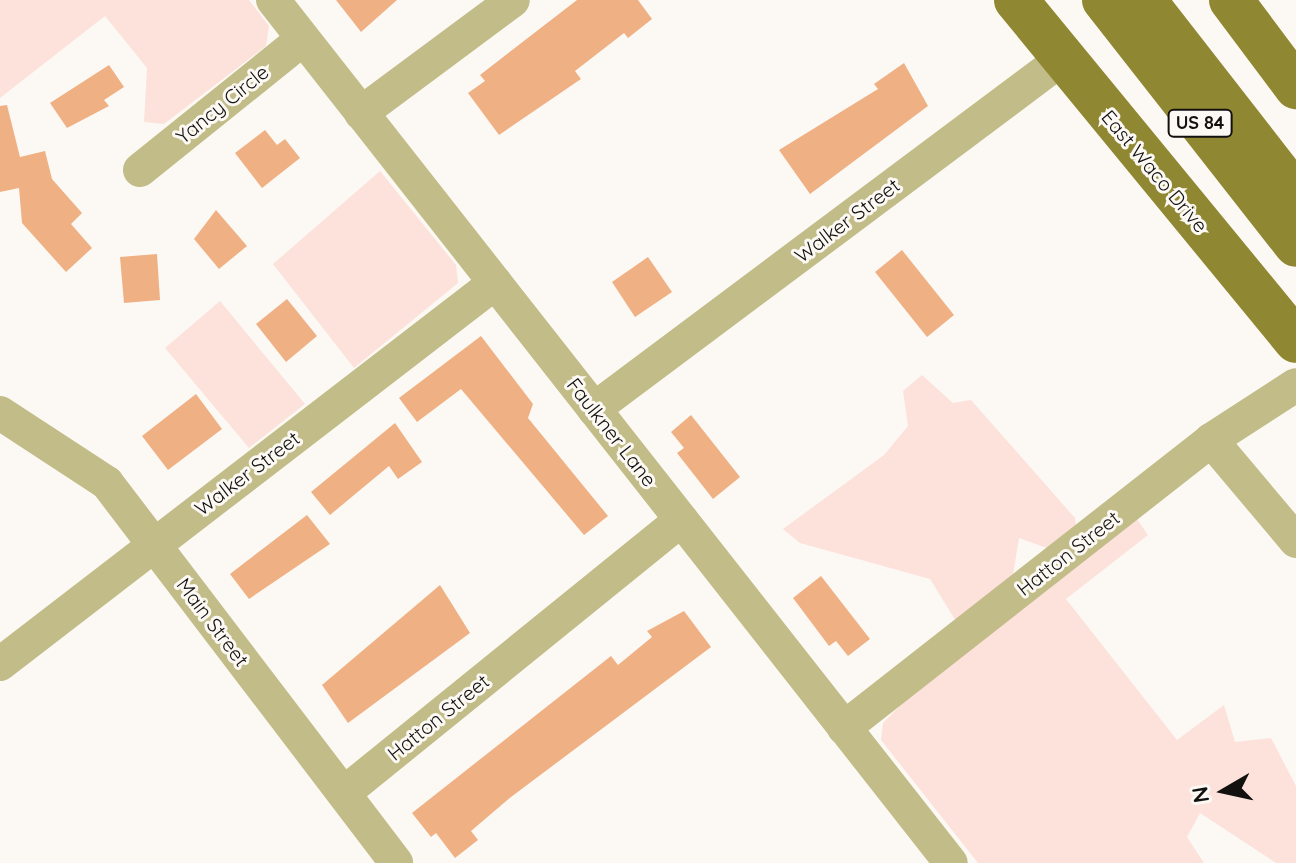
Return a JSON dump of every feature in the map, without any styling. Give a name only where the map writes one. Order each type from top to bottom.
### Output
[{"type":"main road","name":"East Waco Drive","points":[[1016,0],[1296,341]]},
{"type":"main road","name":"US 84","points":[[1104,0],[1296,245]]},
{"type":"main road","name":"US 84","points":[[1144,0],[1296,195]]},
{"type":"main road","points":[[1231,0],[1296,87]]},
{"type":"street","name":"Faulkner Lane","points":[[273,0],[951,863]]},
{"type":"street","points":[[361,113],[513,0]]},
{"type":"street","name":"Yancy Circle","points":[[140,170],[303,39]]},
{"type":"street","name":"Walker Street","points":[[594,409],[1062,59]]},
{"type":"street","name":"Walker Street","points":[[0,664],[495,283]]},
{"type":"street","name":"Hatton Street","points":[[844,728],[1211,440],[1296,385]]},
{"type":"street","name":"Main Street","points":[[0,413],[80,459],[154,545],[396,863]]},
{"type":"street","points":[[1211,440],[1296,541]]},
{"type":"street","name":"Hatton Street","points":[[344,793],[681,520]]},
{"type":"shaded area","points":[[0,0],[249,0],[269,26],[266,46],[164,124],[144,122],[147,68],[105,16],[0,98]]},
{"type":"shaded area","points":[[380,171],[456,265],[458,283],[354,368],[273,264]]},
{"type":"shaded area","points":[[220,301],[305,404],[249,448],[165,348]]},
{"type":"shaded area","points":[[922,375],[953,403],[971,400],[1075,518],[1077,533],[1058,552],[1019,538],[1011,587],[957,623],[930,579],[800,543],[783,529],[884,455],[908,426],[903,391]]},
{"type":"shaded area","points":[[1137,519],[1148,535],[1066,599],[1177,740],[1224,705],[1235,742],[1271,738],[1296,786],[1296,863],[1276,863],[1200,813],[1187,837],[1204,863],[978,863],[881,740],[883,723],[939,666]]},
{"type":"building","points":[[336,0],[397,0],[361,32]]},
{"type":"building","points":[[577,0],[638,0],[652,19],[628,38],[624,33],[575,71],[581,79],[499,135],[468,93],[485,81],[480,75]]},
{"type":"building","points":[[904,63],[928,106],[810,194],[779,150],[878,89],[874,84]]},
{"type":"building","points":[[109,65],[124,87],[104,100],[109,106],[67,128],[50,103]]},
{"type":"building","points":[[7,105],[20,157],[45,151],[52,179],[82,213],[71,224],[92,248],[66,272],[22,223],[19,188],[0,192],[0,106]]},
{"type":"building","points":[[265,130],[277,145],[285,139],[300,158],[262,188],[235,153]]},
{"type":"building","points":[[216,210],[247,246],[219,269],[194,239]]},
{"type":"building","points":[[902,250],[954,315],[927,337],[875,272]]},
{"type":"building","points":[[157,254],[160,300],[124,303],[120,257]]},
{"type":"building","points":[[648,257],[672,292],[635,317],[612,282]]},
{"type":"building","points":[[287,299],[317,336],[286,362],[256,324]]},
{"type":"building","points":[[481,336],[533,404],[528,418],[608,516],[584,535],[461,389],[417,422],[399,398]]},
{"type":"building","points":[[196,394],[222,429],[168,470],[142,436]]},
{"type":"building","points":[[691,415],[740,477],[713,499],[677,453],[684,448],[671,432]]},
{"type":"building","points":[[395,423],[422,462],[398,479],[389,466],[330,515],[311,492]]},
{"type":"building","points":[[307,515],[330,544],[249,599],[230,574]]},
{"type":"building","points":[[821,576],[870,639],[848,656],[836,641],[829,646],[793,598]]},
{"type":"building","points":[[440,585],[470,633],[348,723],[322,685]]},
{"type":"building","points":[[684,611],[711,647],[511,797],[471,831],[478,840],[455,858],[436,833],[431,837],[412,813],[611,656],[618,665],[652,637],[647,631]]}]
